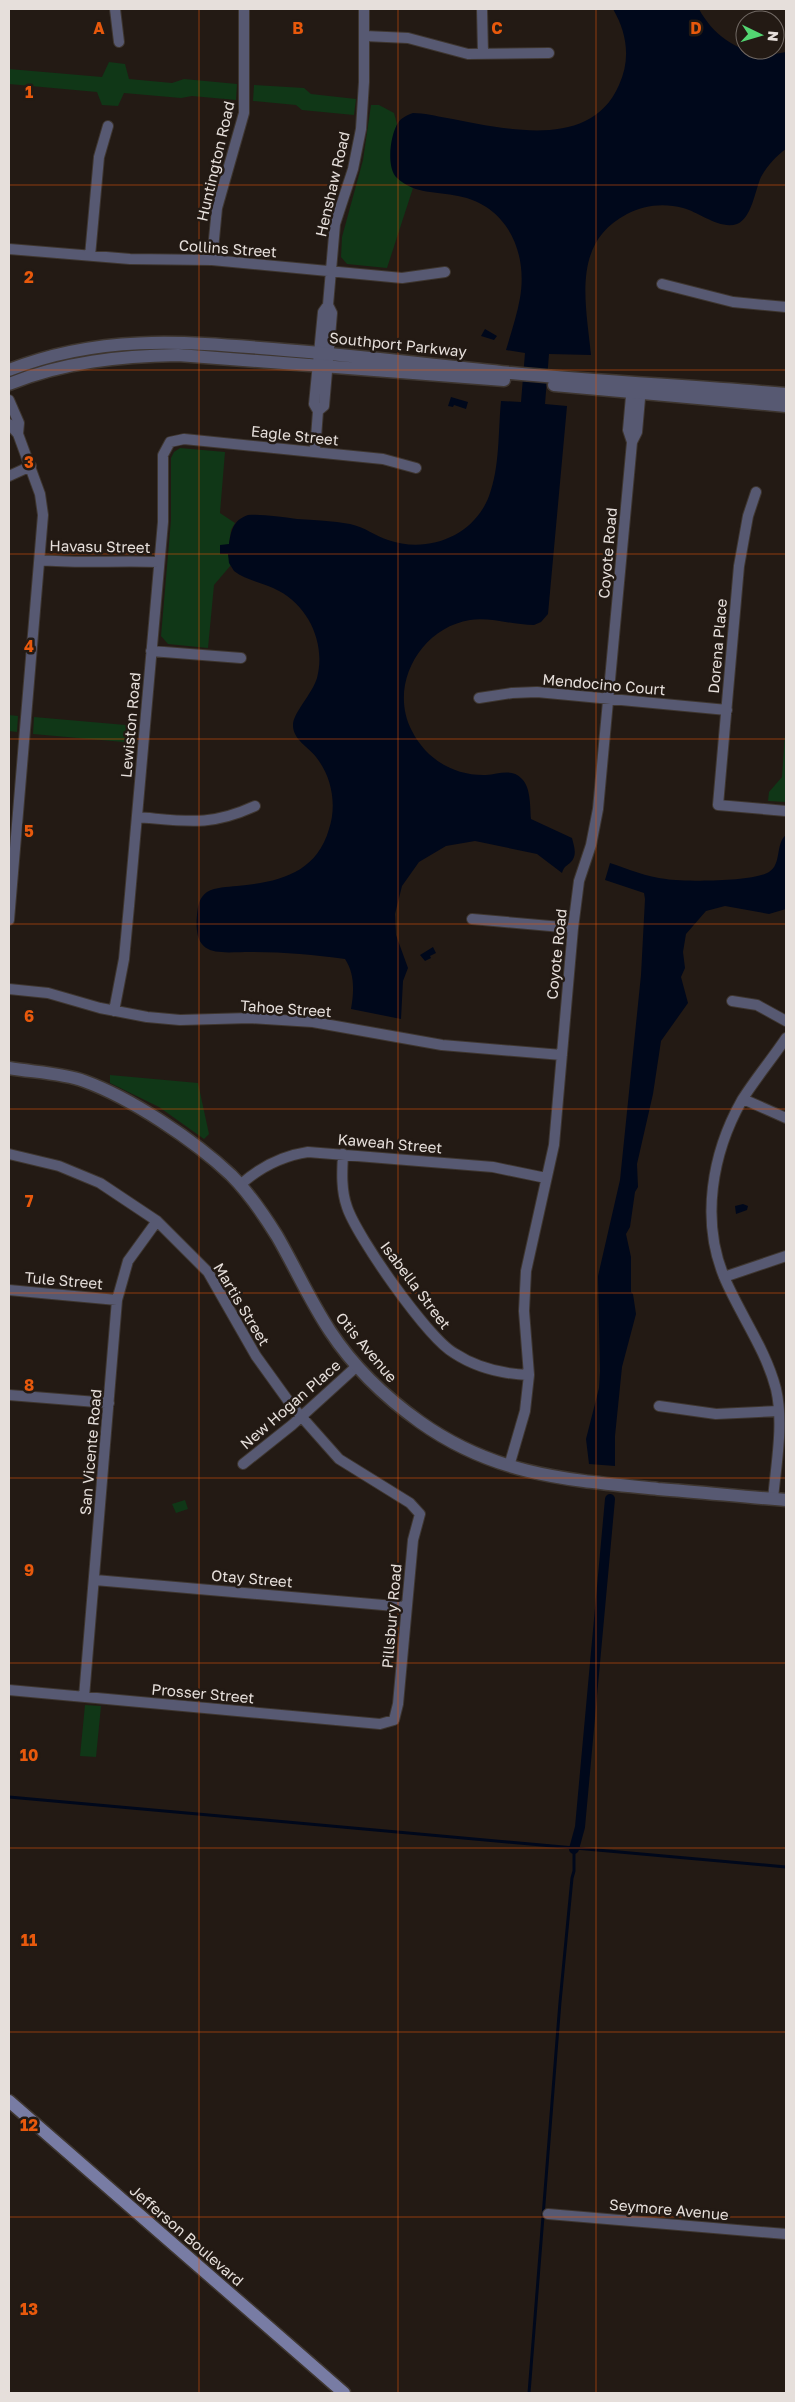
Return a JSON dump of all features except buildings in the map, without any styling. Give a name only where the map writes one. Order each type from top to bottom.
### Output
[{"type":"main road","name":"Jefferson Boulevard","points":[[9,2101],[344,2393]]},
{"type":"street","points":[[115,9],[119,42]]},
{"type":"street","name":"Huntington Road","points":[[212,260],[217,208],[244,114],[244,9]]},
{"type":"street","name":"Henshaw Road","points":[[315,451],[318,411],[314,404],[332,314],[328,305],[335,224],[352,169],[361,128],[365,36],[364,9]]},
{"type":"street","points":[[482,9],[483,54]]},
{"type":"street","points":[[365,36],[408,38],[455,51],[483,54],[549,53]]},
{"type":"street","points":[[90,256],[99,157],[108,126]]},
{"type":"street","name":"Collins Street","points":[[9,249],[90,256],[212,260],[402,278],[445,272]]},
{"type":"street","points":[[662,284],[733,302],[786,307]]},
{"type":"street","name":"Southport Parkway","points":[[9,370],[39,359],[84,348],[131,343],[179,341],[323,353],[512,377]]},
{"type":"street","name":"Southport Parkway","points":[[9,384],[87,362],[130,356],[178,355],[322,367],[512,377],[636,388],[786,406]]},
{"type":"street","name":"Southport Parkway","points":[[636,388],[786,394]]},
{"type":"street","name":"Coyote Road","points":[[508,1466],[526,1411],[529,1375],[524,1311],[526,1271],[554,1145],[573,928],[579,881],[591,845],[598,809],[632,442],[628,430],[636,388]]},
{"type":"street","points":[[9,400],[18,423],[18,434]]},
{"type":"street","points":[[9,424],[18,434],[31,466],[40,494],[43,515],[9,920]]},
{"type":"street","name":"Eagle Street","points":[[170,442],[184,439],[315,451],[383,459],[416,468]]},
{"type":"street","name":"Lewiston Road","points":[[114,1011],[124,958],[163,522],[163,455],[170,442]]},
{"type":"street","points":[[9,476],[31,466]]},
{"type":"street","name":"Dorena Place","points":[[756,492],[748,516],[739,566],[718,805],[786,811]]},
{"type":"street","name":"Havasu Street","points":[[40,560],[82,563],[110,560],[159,562]]},
{"type":"street","points":[[151,651],[241,658]]},
{"type":"street","name":"Mendocino Court","points":[[479,698],[512,693],[537,692],[727,710]]},
{"type":"street","points":[[137,817],[216,821],[255,806]]},
{"type":"street","points":[[472,919],[573,928]]},
{"type":"street","name":"Tahoe Street","points":[[9,990],[48,994],[146,1018],[180,1020],[250,1018],[313,1022],[442,1045],[562,1055]]},
{"type":"street","points":[[732,1000],[757,1005],[786,1021]]},
{"type":"street","points":[[773,1499],[778,1411],[776,1391],[770,1371],[724,1277],[712,1224],[712,1196],[721,1147],[743,1099],[786,1038]]},
{"type":"street","name":"Otis Avenue","points":[[9,1068],[82,1080],[151,1114],[213,1161],[240,1185],[276,1236],[331,1332],[358,1366],[387,1397],[421,1423],[464,1448],[508,1466],[551,1477],[598,1484],[786,1500]]},
{"type":"street","points":[[743,1099],[786,1118]]},
{"type":"street","name":"Kaweah Street","points":[[240,1185],[260,1168],[286,1155],[308,1152],[493,1167],[546,1178]]},
{"type":"street","name":"Martis Street","points":[[9,1154],[59,1166],[100,1183],[157,1221],[208,1272],[256,1356],[302,1416],[339,1459],[410,1503],[420,1514]]},
{"type":"street","name":"Isabella Street","points":[[343,1154],[343,1193],[352,1222],[430,1333],[452,1352],[478,1366],[493,1371],[529,1375]]},
{"type":"street","name":"San Vicente Road","points":[[84,1697],[117,1300],[128,1261],[157,1221]]},
{"type":"street","points":[[724,1277],[786,1256]]},
{"type":"street","name":"Tule Street","points":[[9,1290],[117,1300]]},
{"type":"street","name":"New Hogan Place","points":[[243,1464],[302,1416],[358,1366]]},
{"type":"street","points":[[9,1395],[109,1403]]},
{"type":"street","points":[[659,1406],[716,1414],[778,1411]]},
{"type":"street","name":"Pillsbury Road","points":[[394,1720],[398,1704],[413,1540],[420,1514]]},
{"type":"street","name":"Otay Street","points":[[95,1580],[406,1607]]},
{"type":"street","name":"Prosser Street","points":[[9,1690],[380,1724],[394,1720]]},
{"type":"street","name":"Seymore Avenue","points":[[548,2214],[786,2234]]},
{"type":"green space","points":[[109,62],[125,64],[129,79],[172,83],[184,79],[237,84],[236,100],[124,93],[118,106],[102,105],[97,92],[9,84],[9,69],[102,77]]},
{"type":"green space","points":[[254,85],[304,88],[311,94],[356,99],[354,115],[302,110],[296,105],[253,101]]},
{"type":"green space","points":[[371,105],[379,105],[394,113],[397,124],[393,138],[405,183],[413,188],[387,268],[347,264],[341,257],[342,237],[363,160]]},
{"type":"green space","points":[[180,448],[225,452],[220,513],[235,523],[231,530],[229,545],[220,545],[228,554],[231,565],[214,585],[208,648],[168,644],[161,636],[171,520],[171,458],[174,452]]},
{"type":"green space","points":[[9,715],[18,716],[17,732],[9,731]]},
{"type":"green space","points":[[34,717],[137,726],[135,743],[33,734]]},
{"type":"green space","points":[[786,719],[786,802],[768,801],[769,792],[782,777]]},
{"type":"green space","points":[[110,1075],[198,1083],[209,1134],[204,1139],[159,1107],[110,1083]]},
{"type":"green space","points":[[185,1500],[188,1509],[176,1513],[172,1504]]},
{"type":"green space","points":[[85,1705],[101,1706],[96,1757],[80,1756]]},
{"type":"water","points":[[613,9],[699,9],[715,30],[735,46],[735,60],[785,60],[786,52],[786,149],[763,173],[750,210],[742,221],[737,224],[724,225],[717,223],[683,208],[654,206],[627,214],[609,226],[597,241],[590,258],[586,276],[585,295],[591,355],[549,354],[545,404],[567,406],[548,614],[541,622],[534,625],[478,619],[452,625],[436,634],[423,647],[413,662],[407,678],[404,696],[406,714],[412,731],[425,750],[442,764],[452,769],[474,775],[510,773],[518,776],[527,787],[530,798],[531,819],[572,838],[575,851],[574,857],[562,873],[537,854],[475,841],[446,846],[419,862],[402,886],[395,914],[396,935],[408,968],[403,981],[401,1019],[351,1009],[353,983],[351,971],[345,959],[287,953],[218,952],[204,946],[199,939],[197,911],[199,902],[204,894],[218,888],[267,882],[294,873],[305,866],[323,844],[329,829],[333,810],[332,792],[326,773],[316,757],[298,738],[293,729],[296,714],[317,678],[319,652],[313,628],[307,617],[290,598],[274,588],[234,571],[229,563],[228,554],[220,554],[220,545],[229,544],[232,530],[236,523],[248,515],[344,523],[355,525],[388,540],[403,544],[419,545],[434,543],[448,538],[473,522],[482,510],[493,485],[498,449],[501,401],[521,402],[525,353],[506,350],[520,298],[521,264],[517,248],[510,233],[501,220],[489,209],[475,201],[458,196],[419,190],[397,178],[391,167],[390,159],[391,143],[395,128],[399,121],[413,113],[518,130],[566,128],[588,120],[606,106],[623,75],[626,46],[618,18]]},
{"type":"water","points":[[485,329],[497,336],[494,340],[481,336]]},
{"type":"water","points":[[451,397],[468,402],[466,409],[454,405],[453,407],[448,406]]},
{"type":"water","points":[[786,835],[786,909],[769,914],[725,906],[706,911],[686,934],[683,952],[685,968],[681,977],[688,1003],[661,1041],[653,1094],[637,1164],[638,1187],[635,1192],[630,1227],[626,1234],[631,1257],[631,1292],[633,1294],[636,1314],[622,1367],[615,1436],[615,1466],[589,1464],[586,1439],[599,1388],[600,1371],[598,1276],[620,1180],[641,975],[645,899],[644,893],[605,880],[610,863],[645,875],[666,879],[703,881],[749,878],[769,872],[773,868],[776,864],[781,843]]},
{"type":"water","points":[[433,947],[436,953],[425,961],[420,955]]},
{"type":"water","points":[[743,1204],[748,1206],[747,1210],[736,1214],[735,1206]]},
{"type":"waterway","points":[[574,1849],[580,1827],[610,1499]]},
{"type":"waterway","points":[[9,1797],[786,1867]]},
{"type":"waterway","points":[[529,2393],[560,2002],[574,1871],[574,1849]]}]
